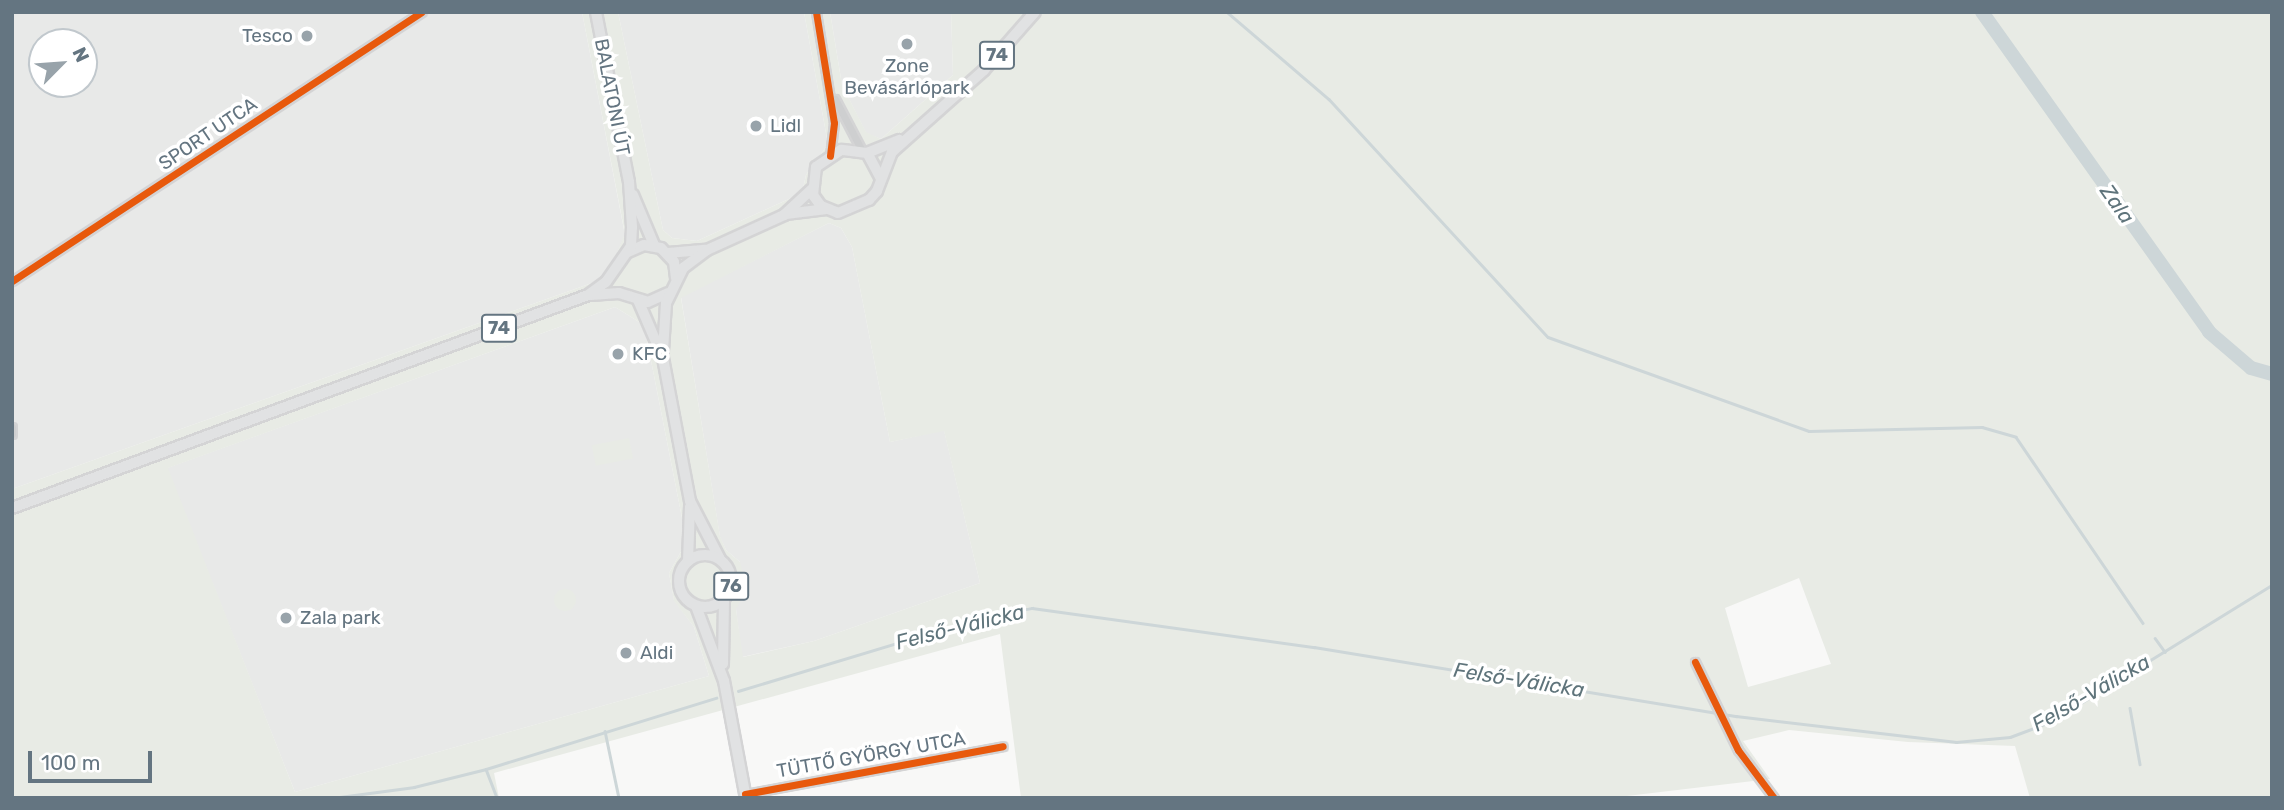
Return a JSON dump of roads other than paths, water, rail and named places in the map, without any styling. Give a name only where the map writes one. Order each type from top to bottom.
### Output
[{"type":"main road","name":"BALATONI ÚT","points":[[596,12],[629,182],[632,237],[626,254]]},
{"type":"main road","name":"74","points":[[588,295],[653,301],[671,290],[676,278],[707,250],[784,215],[825,209],[845,213],[861,206],[877,191],[886,161],[906,137],[969,84],[1035,12]]},
{"type":"main road","name":"74","points":[[784,215],[812,188],[814,172],[830,156],[848,148],[864,151],[906,137]]},
{"type":"main road","points":[[864,151],[880,177]]},
{"type":"main road","name":"BALATONI ÚT","points":[[629,182],[654,245]]},
{"type":"main road","points":[[812,188],[816,201],[825,209]]},
{"type":"main road","points":[[626,254],[638,246],[654,245],[668,253],[676,278]]},
{"type":"main road","name":"74","points":[[668,253],[707,250]]},
{"type":"main road","name":"74","points":[[12,508],[588,295],[620,267],[626,254]]},
{"type":"main road","points":[[620,267],[620,281],[635,299]]},
{"type":"main road","name":"76","points":[[663,358],[671,290]]},
{"type":"main road","name":"76","points":[[635,299],[663,358],[690,501],[688,561],[680,576],[680,588],[696,606],[724,681]]},
{"type":"main road","name":"76","points":[[690,501],[732,579],[724,599],[724,681],[745,796]]},
{"type":"main road","name":"76","points":[[688,561],[706,555],[720,559]]},
{"type":"main road","name":"76","points":[[696,606],[711,607],[724,599]]},
{"type":"street","name":"SPORT UTCA","points":[[12,281],[421,12]]},
{"type":"street","points":[[816,12],[831,88],[834,123],[830,156]]},
{"type":"street","points":[[831,88],[864,151]]},
{"type":"street","points":[[12,427],[12,434]]},
{"type":"street","points":[[1695,662],[1717,702],[1738,750],[1774,798]]},
{"type":"street","name":"TÜTTŐ GYÖRGY UTCA","points":[[745,796],[1003,747]]},
{"type":"waterway","points":[[1227,12],[1329,99],[1548,337],[1809,431],[1982,427],[2016,437],[2143,623]]},
{"type":"waterway","name":"Zala","points":[[1982,12],[2209,332],[2251,368],[2272,374]]},
{"type":"waterway","name":"Felső-Válicka","points":[[738,691],[983,617],[1032,608],[1314,647],[1736,716],[1956,742],[2010,737],[2050,722],[2272,585]]},
{"type":"waterway","points":[[2155,638],[2165,652]]},
{"type":"waterway","name":"Felső-Válicka","points":[[332,798],[414,787],[486,769],[716,698]]},
{"type":"waterway","points":[[2130,708],[2140,764]]},
{"type":"waterway","points":[[605,731],[619,798]]},
{"type":"waterway","points":[[486,769],[497,798]]},
{"type":"place","name":"Tesco","points":[[307,36]]},
{"type":"place","name":"Zone Bevásárlópark","points":[[907,44]]},
{"type":"place","name":"Lidl","points":[[756,126]]},
{"type":"place","name":"KFC","points":[[618,354]]},
{"type":"place","name":"Zala park","points":[[286,618]]},
{"type":"place","name":"Aldi","points":[[626,653]]}]
